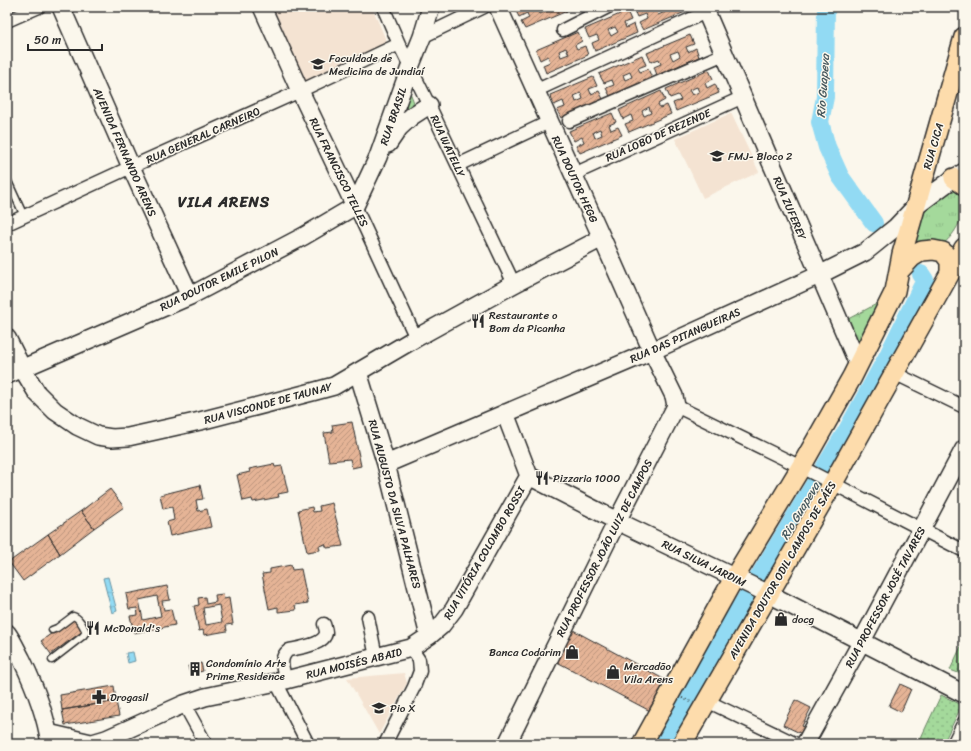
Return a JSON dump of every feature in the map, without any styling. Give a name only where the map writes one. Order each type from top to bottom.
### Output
[{"type":"main road","name":"RUA CICA","points":[[900,263],[964,38]]},
{"type":"main road","name":"AVENIDA DOUTOR ODIL CAMPOS DE SÁES","points":[[642,744],[752,587],[830,482],[894,373],[964,248]]},
{"type":"main road","points":[[900,263],[922,250],[943,252],[950,261],[950,274]]},
{"type":"main road","name":"AVENIDA DOUTOR ODIL CAMPOS DE SÁES","points":[[682,744],[804,469],[895,291],[900,263]]},
{"type":"street","points":[[7,21],[39,7]]},
{"type":"street","name":"AVENIDA FERNANDO ARENS","points":[[61,7],[131,167],[190,296]]},
{"type":"street","name":"RUA FRANCISCO TELLES","points":[[262,7],[416,338]]},
{"type":"street","name":"RUA WATELLY","points":[[383,7],[399,44],[514,284]]},
{"type":"street","name":"RUA BRASIL","points":[[378,157],[422,37],[431,7]]},
{"type":"street","points":[[422,37],[484,7]]},
{"type":"street","name":"RUA DOUTOR HEGG","points":[[498,7],[652,351]]},
{"type":"street","points":[[563,30],[608,7]]},
{"type":"street","points":[[535,91],[705,9]]},
{"type":"street","name":"RUA ZUFEREY","points":[[705,9],[858,364]]},
{"type":"street","name":"RUA GENERAL CARNEIRO","points":[[7,224],[300,91],[399,44]]},
{"type":"street","points":[[569,121],[724,54]]},
{"type":"street","name":"RUA LOBO DE REZENDE","points":[[574,174],[743,97]]},
{"type":"street","points":[[355,206],[378,157],[399,128],[412,116],[429,105]]},
{"type":"street","points":[[458,165],[549,122]]},
{"type":"street","name":"RUA DAS PITANGUEIRAS","points":[[386,464],[652,351],[819,275],[865,252],[896,227],[915,207],[961,178]]},
{"type":"street","name":"RUA DOUTOR EMILE PILON","points":[[14,372],[190,296],[304,236],[355,206]]},
{"type":"street","name":"RUA VISCONDE DE TAUNAY","points":[[7,338],[14,372],[55,411],[77,426],[98,436],[112,438],[128,437],[200,421],[334,386],[416,338],[602,238]]},
{"type":"street","points":[[652,351],[674,396],[676,406],[830,482],[964,551]]},
{"type":"street","name":"RUA AUGUSTO DA SILVA PALHARES","points":[[358,372],[386,464],[429,636]]},
{"type":"street","points":[[894,373],[964,407]]},
{"type":"street","name":"RUA PROFESSOR JOÃO LUIZ DE CAMPOS","points":[[512,742],[617,521],[676,406]]},
{"type":"street","name":"RUA VITÓRIA COLOMBO ROSSI","points":[[411,648],[441,626],[454,609],[529,476],[505,413]]},
{"type":"street","name":"RUA PROFESSOR JOSÉ TAVARES","points":[[805,744],[862,641],[964,448]]},
{"type":"street","name":"RUA SILVA JARDIM","points":[[529,476],[617,521],[862,641],[964,694]]},
{"type":"street","points":[[368,617],[376,657]]},
{"type":"street","points":[[308,744],[281,681],[282,658],[289,650],[324,639],[326,632],[324,624]]},
{"type":"street","points":[[7,630],[37,693],[43,711],[49,739]]},
{"type":"street","points":[[385,744],[414,687],[420,671],[419,660],[411,648]]},
{"type":"street","name":"RUA MOISÉS ABAID","points":[[49,739],[90,744],[106,739],[184,704],[205,697],[281,681],[411,648]]},
{"type":"street","points":[[700,702],[796,744]]},
{"type":"street","points":[[184,704],[206,744]]},
{"type":"street","points":[[953,744],[964,722]]},
{"type":"lane","points":[[7,179],[24,216]]},
{"type":"lane","points":[[52,630],[73,616],[76,617],[83,625],[86,632],[52,660]]},
{"type":"path","points":[[679,696],[700,702]]},
{"type":"shaded area","name":"Faculdade de Medicina de Jundiaí","points":[[266,7],[372,7],[388,45],[301,84]]},
{"type":"shaded area","name":"FMJ- Bloco 2","points":[[731,113],[759,172],[703,198],[675,139]]},
{"type":"shaded area","name":"Pio X","points":[[404,673],[407,683],[379,734],[347,678]]},
{"type":"green space","points":[[407,85],[415,105],[392,130]]},
{"type":"green space","points":[[955,191],[962,197],[964,205],[962,217],[956,229],[948,240],[942,244],[920,247],[916,242],[916,233],[924,209],[947,192]]},
{"type":"green space","points":[[886,299],[859,345],[848,319]]},
{"type":"green space","points":[[964,640],[964,675],[950,670]]},
{"type":"green space","points":[[941,695],[962,705],[943,744],[918,744]]},
{"type":"water","points":[[108,577],[117,611],[112,613],[103,578]]},
{"type":"water","points":[[133,652],[135,661],[128,663],[126,653]]},
{"type":"building","points":[[514,7],[540,7],[538,8],[540,14],[547,11],[546,7],[565,7],[567,11],[525,29],[521,22],[529,18],[527,13],[519,17]]},
{"type":"building","points":[[661,7],[656,9],[658,15],[665,12],[663,7],[683,7],[685,12],[643,30],[639,23],[647,19],[645,14],[637,17],[633,8]]},
{"type":"building","points":[[627,11],[631,20],[624,23],[626,28],[634,24],[637,33],[595,51],[592,43],[599,40],[597,35],[589,38],[585,29]],"holes":[[[615,27],[618,32],[611,36],[608,30]]]},
{"type":"building","points":[[578,32],[582,41],[575,45],[577,49],[585,46],[588,55],[546,73],[543,65],[550,62],[548,56],[540,60],[536,50]],"holes":[[[566,48],[569,54],[561,57],[559,51]]]},
{"type":"building","points":[[690,35],[694,44],[686,47],[688,52],[696,48],[699,57],[657,75],[654,67],[661,64],[659,59],[651,62],[647,53]],"holes":[[[678,51],[680,56],[673,60],[670,54]]]},
{"type":"building","points":[[642,55],[646,65],[638,68],[640,72],[648,69],[652,78],[610,96],[606,88],[614,85],[612,80],[604,83],[599,74]],"holes":[[[630,72],[632,77],[625,80],[623,75]]]},
{"type":"building","points":[[709,70],[713,79],[705,83],[707,88],[715,84],[719,93],[676,111],[673,103],[681,100],[678,95],[670,98],[666,89]],"holes":[[[697,87],[699,92],[692,95],[689,90]]]},
{"type":"building","points":[[593,77],[597,86],[589,89],[591,94],[599,91],[603,99],[561,118],[557,110],[565,107],[563,101],[554,105],[550,95]],"holes":[[[581,93],[583,99],[576,102],[574,96]]]},
{"type":"building","points":[[661,91],[665,100],[658,104],[660,108],[667,105],[671,114],[629,132],[625,124],[633,121],[631,115],[623,119],[619,110]],"holes":[[[649,107],[651,113],[644,116],[642,111]]]},
{"type":"building","points":[[612,113],[616,122],[609,125],[611,130],[618,127],[622,135],[580,153],[576,146],[584,142],[582,137],[574,141],[569,131]],"holes":[[[600,129],[602,135],[595,138],[593,132]]]},
{"type":"building","points":[[352,422],[361,466],[352,468],[350,459],[329,461],[324,433],[333,432],[332,425]]},
{"type":"building","points":[[274,464],[275,467],[282,466],[288,492],[278,494],[279,497],[253,502],[252,499],[243,501],[237,475],[250,472],[249,469]]},
{"type":"building","points":[[200,485],[203,499],[196,500],[198,511],[207,509],[211,527],[170,536],[167,522],[174,520],[172,507],[163,509],[160,495]]},
{"type":"building","points":[[110,489],[124,507],[94,528],[81,511]]},
{"type":"building","points":[[332,503],[343,546],[327,548],[325,544],[319,546],[320,550],[307,552],[298,510],[312,507],[313,512],[320,511],[319,506]]},
{"type":"building","points":[[81,511],[94,528],[60,554],[48,534]]},
{"type":"building","points":[[48,534],[60,554],[23,581],[9,562]]},
{"type":"building","points":[[291,565],[292,570],[301,569],[308,603],[295,605],[296,610],[278,612],[278,607],[269,609],[262,574],[270,573],[270,569]]},
{"type":"building","points":[[167,586],[170,600],[162,601],[164,610],[171,609],[175,625],[134,633],[130,616],[138,615],[137,608],[129,609],[126,594]]},
{"type":"building","points":[[223,594],[224,599],[229,598],[233,624],[226,625],[227,631],[204,635],[203,630],[199,631],[194,606],[199,605],[198,598],[205,597],[206,604],[216,602],[215,595]]},
{"type":"building","points":[[157,596],[161,616],[143,620],[139,600]]},
{"type":"building","points":[[219,605],[222,622],[206,625],[203,608]]},
{"type":"building","points":[[73,618],[83,631],[51,654],[41,641]]},
{"type":"building","name":"Mercadão Vila Arens","points":[[573,630],[669,682],[652,712],[557,662]]},
{"type":"building","name":"Condomínio Arte Prime Residence","points":[[201,663],[203,671],[190,674],[188,666]]},
{"type":"building","points":[[900,684],[911,689],[901,712],[889,706]]},
{"type":"building","points":[[114,686],[116,701],[62,710],[60,695]]},
{"type":"building","points":[[795,700],[811,708],[802,726],[805,728],[802,734],[783,725]]},
{"type":"building","points":[[116,701],[119,716],[65,725],[62,710]]},
{"type":"waterway","name":"Rio Guapeva","points":[[826,7],[825,97],[820,122],[827,147],[840,176],[874,223]]},
{"type":"waterway","name":"Rio Guapeva","points":[[662,744],[714,651],[847,430],[888,355],[925,280],[921,274]]},
{"type":"place","name":"Faculdade de Medicina de Jundiaí","points":[[318,64]]},
{"type":"place","name":"FMJ- Bloco 2","points":[[717,156]]},
{"type":"place","name":"Restaurante o Bom da Picanha","points":[[478,321]]},
{"type":"place","name":"Pizzaria 1000","points":[[542,478]]},
{"type":"place","name":"docg","points":[[781,619]]},
{"type":"place","name":"McDonald's","points":[[93,628]]},
{"type":"place","name":"Banca Codarim","points":[[572,652]]},
{"type":"place","name":"Condomínio Arte Prime Residence","points":[[195,669]]},
{"type":"place","name":"Mercadão Vila Arens","points":[[613,672]]},
{"type":"place","name":"Drogasil","points":[[99,697]]},
{"type":"place","name":"Pio X","points":[[379,708]]},
{"type":"district","name":"VILA ARENS","points":[[224,202]]}]
